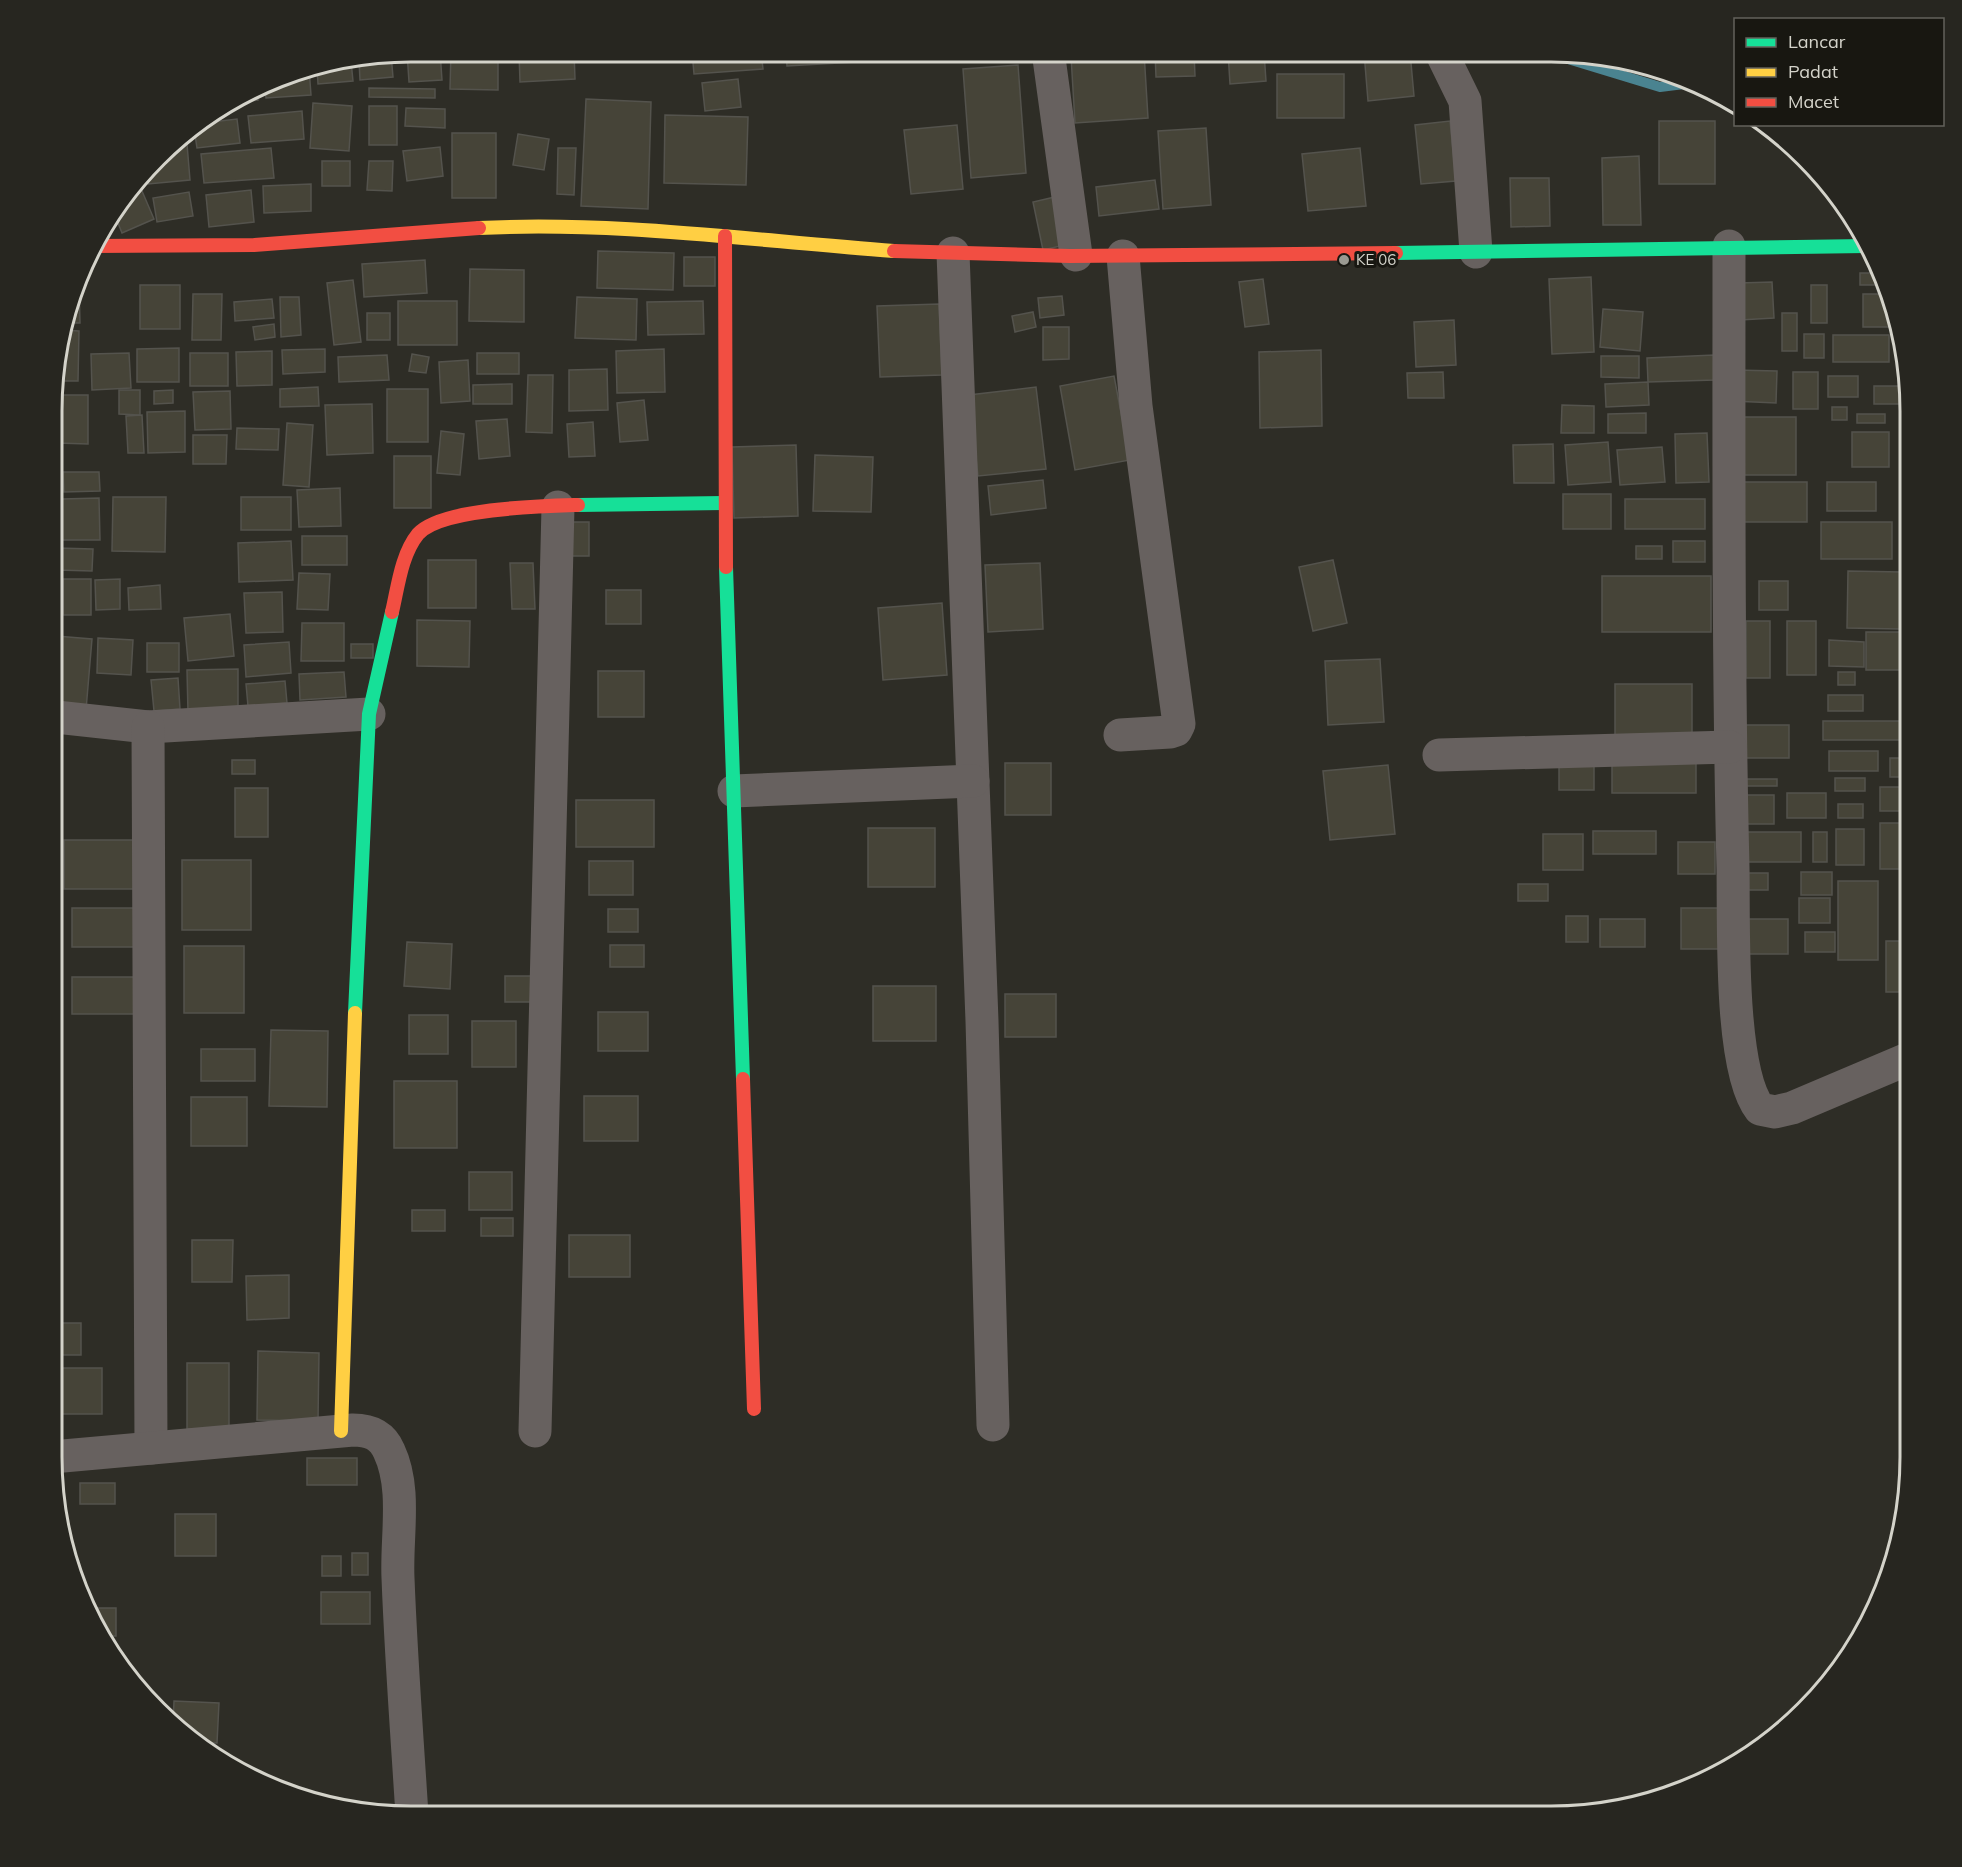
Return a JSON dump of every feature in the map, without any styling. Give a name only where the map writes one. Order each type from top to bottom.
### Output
[{"type":"street","points":[[1050,62],[1076,255]]},
{"type":"street","points":[[1446,62],[1465,101],[1476,252]]},
{"type":"street","points":[[103,246],[252,245],[445,230],[538,226],[649,228],[872,250],[952,254],[1201,257],[1729,246],[1860,246]]},
{"type":"street","points":[[725,236],[724,503],[754,1409]]},
{"type":"street","points":[[1729,246],[1730,747],[1737,1013],[1752,1098],[1764,1112],[1792,1108],[1900,1062]]},
{"type":"street","points":[[952,254],[973,781],[993,1425]]},
{"type":"street","points":[[1120,735],[1170,732],[1176,730],[1179,724],[1136,406],[1124,256]]},
{"type":"street","points":[[340,1431],[350,1117],[369,714],[404,562],[413,541],[426,527],[456,516],[558,507],[724,503]]},
{"type":"street","points":[[535,1431],[558,507]]},
{"type":"street","points":[[62,718],[148,727],[369,714]]},
{"type":"street","points":[[148,727],[151,1448]]},
{"type":"street","points":[[1439,755],[1730,747]]},
{"type":"street","points":[[734,791],[973,781]]},
{"type":"street","points":[[62,1456],[340,1431],[362,1430],[377,1435],[384,1441],[395,1465],[398,1484],[398,1575],[411,1806]]},
{"type":"building","points":[[392,62],[393,77],[360,80],[359,65]]},
{"type":"building","points":[[408,62],[441,62],[442,80],[409,82]]},
{"type":"building","points":[[451,62],[498,62],[498,90],[450,89]]},
{"type":"building","points":[[519,62],[574,62],[575,79],[520,82]]},
{"type":"building","points":[[693,62],[762,62],[763,69],[694,74]]},
{"type":"building","points":[[787,62],[856,62],[787,66]]},
{"type":"building","points":[[1071,62],[1145,62],[1148,118],[1075,123]]},
{"type":"building","points":[[1155,62],[1194,62],[1195,76],[1156,77]]},
{"type":"building","points":[[1229,62],[1265,62],[1266,81],[1230,84]]},
{"type":"building","points":[[1365,62],[1411,62],[1414,96],[1368,101]]},
{"type":"building","points":[[1018,65],[1026,173],[971,178],[963,69]]},
{"type":"building","points":[[352,66],[353,81],[318,84],[317,74]]},
{"type":"building","points":[[1277,74],[1344,74],[1344,118],[1277,118]]},
{"type":"building","points":[[310,76],[311,95],[266,98],[266,93]]},
{"type":"building","points":[[738,79],[741,107],[705,111],[702,83]]},
{"type":"building","points":[[369,88],[435,89],[435,98],[369,97]]},
{"type":"building","points":[[586,99],[651,102],[648,209],[581,206]]},
{"type":"building","points":[[313,103],[352,106],[349,151],[310,148]]},
{"type":"building","points":[[369,106],[397,106],[397,145],[369,145]]},
{"type":"building","points":[[406,108],[445,109],[445,128],[405,126]]},
{"type":"building","points":[[302,111],[304,139],[251,143],[248,116]]},
{"type":"building","points":[[665,115],[748,117],[746,185],[664,183]]},
{"type":"building","points":[[237,119],[240,143],[197,148],[195,136],[215,122]]},
{"type":"building","points":[[1450,121],[1456,181],[1421,184],[1415,125]]},
{"type":"building","points":[[1659,121],[1715,121],[1715,184],[1659,184]]},
{"type":"building","points":[[957,125],[963,189],[911,194],[904,130]]},
{"type":"building","points":[[1206,128],[1211,205],[1163,209],[1158,131]]},
{"type":"building","points":[[452,133],[496,133],[496,198],[452,198]]},
{"type":"building","points":[[518,134],[549,139],[544,170],[513,165]]},
{"type":"building","points":[[187,144],[190,180],[148,184],[148,180]]},
{"type":"building","points":[[440,147],[443,176],[407,181],[403,151]]},
{"type":"building","points":[[271,148],[274,178],[204,183],[201,154]]},
{"type":"building","points":[[558,148],[576,148],[574,195],[557,194]]},
{"type":"building","points":[[1360,148],[1366,206],[1308,211],[1302,154]]},
{"type":"building","points":[[1639,156],[1641,225],[1603,225],[1602,158]]},
{"type":"building","points":[[322,161],[350,161],[350,186],[322,186]]},
{"type":"building","points":[[369,161],[393,161],[392,191],[367,190]]},
{"type":"building","points":[[1510,178],[1549,178],[1550,226],[1511,227]]},
{"type":"building","points":[[1155,180],[1159,209],[1099,216],[1096,187]]},
{"type":"building","points":[[311,184],[311,211],[264,213],[263,186]]},
{"type":"building","points":[[141,189],[154,219],[122,233],[117,221]]},
{"type":"building","points":[[251,190],[254,222],[209,227],[206,195]]},
{"type":"building","points":[[189,192],[193,216],[157,222],[153,198]]},
{"type":"building","points":[[1059,196],[1069,244],[1043,250],[1033,202]]},
{"type":"building","points":[[598,251],[674,253],[673,290],[597,288]]},
{"type":"building","points":[[684,257],[715,257],[715,286],[684,286]]},
{"type":"building","points":[[425,260],[427,293],[364,297],[362,264]]},
{"type":"building","points":[[470,269],[524,270],[524,322],[469,321]]},
{"type":"building","points":[[1860,273],[1872,273],[1877,285],[1860,285]]},
{"type":"building","points":[[1591,277],[1594,352],[1552,354],[1549,279]]},
{"type":"building","points":[[1263,279],[1269,324],[1245,327],[1239,282]]},
{"type":"building","points":[[353,280],[361,342],[334,345],[327,283]]},
{"type":"building","points":[[1772,282],[1774,318],[1740,320],[1739,283]]},
{"type":"building","points":[[140,285],[180,285],[180,329],[140,329]]},
{"type":"building","points":[[1811,285],[1827,285],[1827,323],[1811,323]]},
{"type":"building","points":[[193,294],[222,294],[221,340],[192,340]]},
{"type":"building","points":[[1863,294],[1880,294],[1891,327],[1863,327]]},
{"type":"building","points":[[1062,296],[1064,315],[1040,318],[1038,298]]},
{"type":"building","points":[[280,297],[299,297],[301,335],[281,337]]},
{"type":"building","points":[[577,297],[637,299],[636,340],[575,338]]},
{"type":"building","points":[[272,299],[274,318],[235,321],[234,302]]},
{"type":"building","points":[[79,300],[80,323],[72,323]]},
{"type":"building","points":[[398,301],[457,301],[457,345],[398,345]]},
{"type":"building","points":[[703,301],[704,334],[648,335],[647,302]]},
{"type":"building","points":[[939,304],[942,375],[880,377],[877,306]]},
{"type":"building","points":[[1603,309],[1643,312],[1640,351],[1600,347]]},
{"type":"building","points":[[1033,312],[1036,327],[1015,332],[1012,316]]},
{"type":"building","points":[[367,313],[390,313],[390,340],[367,340]]},
{"type":"building","points":[[1782,313],[1797,313],[1797,351],[1782,351]]},
{"type":"building","points":[[1454,320],[1456,365],[1416,367],[1414,322]]},
{"type":"building","points":[[274,324],[275,337],[255,340],[253,327]]},
{"type":"building","points":[[1043,327],[1069,327],[1069,359],[1043,360]]},
{"type":"building","points":[[71,331],[79,331],[78,381],[63,381]]},
{"type":"building","points":[[1804,334],[1824,334],[1824,358],[1804,358]]},
{"type":"building","points":[[1833,335],[1889,335],[1889,362],[1833,362]]},
{"type":"building","points":[[179,348],[179,382],[137,382],[137,349]]},
{"type":"building","points":[[325,349],[325,372],[283,374],[282,350]]},
{"type":"building","points":[[664,349],[665,392],[617,393],[616,351]]},
{"type":"building","points":[[1321,350],[1322,426],[1260,428],[1259,352]]},
{"type":"building","points":[[272,351],[272,385],[237,386],[236,352]]},
{"type":"building","points":[[129,353],[131,388],[92,390],[91,354]]},
{"type":"building","points":[[190,353],[228,353],[228,386],[190,386]]},
{"type":"building","points":[[477,353],[519,353],[519,374],[477,374]]},
{"type":"building","points":[[412,354],[429,357],[426,373],[409,371]]},
{"type":"building","points":[[387,355],[389,380],[339,382],[338,357]]},
{"type":"building","points":[[1714,355],[1715,380],[1648,382],[1647,358]]},
{"type":"building","points":[[1601,356],[1639,356],[1639,378],[1601,377]]},
{"type":"building","points":[[468,360],[470,401],[441,403],[439,362]]},
{"type":"building","points":[[607,369],[608,410],[569,411],[569,370]]},
{"type":"building","points":[[1734,370],[1777,371],[1776,403],[1732,401]]},
{"type":"building","points":[[1443,372],[1444,398],[1408,398],[1407,373]]},
{"type":"building","points":[[1793,372],[1818,372],[1818,409],[1793,409]]},
{"type":"building","points":[[528,375],[553,375],[552,433],[526,432]]},
{"type":"building","points":[[1114,376],[1130,460],[1075,470],[1060,386]]},
{"type":"building","points":[[1828,376],[1858,376],[1858,397],[1828,397]]},
{"type":"building","points":[[1648,382],[1649,405],[1606,407],[1605,384]]},
{"type":"building","points":[[512,384],[512,404],[473,404],[473,385]]},
{"type":"building","points":[[1874,386],[1900,386],[1900,404],[1874,404]]},
{"type":"building","points":[[318,387],[319,406],[280,407],[280,389]]},
{"type":"building","points":[[1036,387],[1046,469],[978,476],[969,395]]},
{"type":"building","points":[[387,389],[428,389],[428,442],[387,442]]},
{"type":"building","points":[[119,390],[140,390],[140,415],[119,414]]},
{"type":"building","points":[[173,390],[173,403],[154,404],[154,391]]},
{"type":"building","points":[[230,391],[231,429],[195,430],[193,392]]},
{"type":"building","points":[[62,395],[88,395],[88,444],[62,443]]},
{"type":"building","points":[[644,400],[648,440],[620,442],[617,403]]},
{"type":"building","points":[[372,404],[373,453],[327,455],[325,405]]},
{"type":"building","points":[[1562,405],[1594,406],[1594,433],[1561,433]]},
{"type":"building","points":[[1832,407],[1847,407],[1847,420],[1832,420]]},
{"type":"building","points":[[185,411],[185,452],[148,453],[147,412]]},
{"type":"building","points":[[1646,413],[1646,433],[1608,433],[1608,414]]},
{"type":"building","points":[[1857,414],[1885,414],[1885,423],[1857,423]]},
{"type":"building","points":[[142,415],[144,453],[128,453],[126,416]]},
{"type":"building","points":[[1739,417],[1796,417],[1796,475],[1739,475]]},
{"type":"building","points":[[507,419],[510,456],[479,459],[476,421]]},
{"type":"building","points":[[593,422],[595,456],[569,457],[567,424]]},
{"type":"building","points":[[287,423],[313,425],[309,487],[283,485]]},
{"type":"building","points":[[237,428],[279,429],[278,450],[236,449]]},
{"type":"building","points":[[441,431],[464,434],[460,475],[437,473]]},
{"type":"building","points":[[1852,432],[1889,432],[1889,467],[1852,467]]},
{"type":"building","points":[[1707,433],[1709,482],[1676,483],[1675,434]]},
{"type":"building","points":[[193,435],[227,435],[226,464],[193,464]]},
{"type":"building","points":[[1608,442],[1611,482],[1568,485],[1565,445]]},
{"type":"building","points":[[1553,444],[1554,483],[1514,483],[1513,445]]},
{"type":"building","points":[[796,445],[798,516],[734,518],[732,447]]},
{"type":"building","points":[[1662,447],[1665,482],[1620,485],[1617,450]]},
{"type":"building","points":[[815,455],[873,457],[871,512],[813,511]]},
{"type":"building","points":[[394,456],[431,456],[431,508],[394,508]]},
{"type":"building","points":[[63,472],[99,472],[100,491],[64,492]]},
{"type":"building","points":[[1043,480],[1046,508],[991,515],[988,486]]},
{"type":"building","points":[[1736,482],[1807,482],[1807,522],[1736,522]]},
{"type":"building","points":[[1827,482],[1876,482],[1876,511],[1827,511]]},
{"type":"building","points":[[340,488],[341,526],[299,527],[297,490]]},
{"type":"building","points":[[1563,494],[1611,494],[1611,529],[1563,529]]},
{"type":"building","points":[[113,497],[166,497],[165,552],[112,551]]},
{"type":"building","points":[[241,497],[291,497],[291,530],[241,530]]},
{"type":"building","points":[[99,498],[100,540],[62,540],[62,499]]},
{"type":"building","points":[[1625,499],[1705,499],[1705,529],[1625,529]]},
{"type":"building","points":[[566,522],[589,522],[589,556],[566,556]]},
{"type":"building","points":[[1821,522],[1892,522],[1892,559],[1821,559]]},
{"type":"building","points":[[302,536],[347,536],[347,565],[302,565]]},
{"type":"building","points":[[291,541],[293,580],[239,582],[238,543]]},
{"type":"building","points":[[1673,541],[1705,541],[1705,562],[1673,562]]},
{"type":"building","points":[[1636,546],[1662,546],[1662,559],[1636,559]]},
{"type":"building","points":[[62,548],[93,549],[92,571],[62,570]]},
{"type":"building","points":[[428,560],[476,560],[476,608],[428,608]]},
{"type":"building","points":[[1333,560],[1347,623],[1313,631],[1299,567]]},
{"type":"building","points":[[510,563],[533,563],[535,609],[512,609]]},
{"type":"building","points":[[1040,563],[1043,629],[988,632],[985,565]]},
{"type":"building","points":[[1848,571],[1900,572],[1900,629],[1847,628]]},
{"type":"building","points":[[299,573],[330,574],[328,610],[297,609]]},
{"type":"building","points":[[1602,576],[1711,576],[1711,632],[1602,632]]},
{"type":"building","points":[[63,579],[91,579],[91,615],[63,615]]},
{"type":"building","points":[[120,579],[120,609],[96,610],[95,580]]},
{"type":"building","points":[[1759,581],[1788,581],[1788,610],[1759,610]]},
{"type":"building","points":[[160,585],[161,609],[129,610],[128,588]]},
{"type":"building","points":[[606,590],[641,590],[641,624],[606,624]]},
{"type":"building","points":[[282,592],[283,632],[246,633],[244,593]]},
{"type":"building","points":[[942,603],[947,675],[883,680],[878,608]]},
{"type":"building","points":[[230,614],[234,656],[188,661],[184,618]]},
{"type":"building","points":[[417,620],[470,621],[469,667],[417,666]]},
{"type":"building","points":[[1746,621],[1770,621],[1770,678],[1746,678]]},
{"type":"building","points":[[1787,621],[1816,621],[1816,675],[1787,675]]},
{"type":"building","points":[[302,623],[344,623],[344,661],[301,661]]},
{"type":"building","points":[[1866,632],[1900,632],[1900,670],[1866,670]]},
{"type":"building","points":[[62,636],[92,639],[86,710],[62,708]]},
{"type":"building","points":[[98,638],[133,640],[131,675],[97,673]]},
{"type":"building","points":[[1829,640],[1864,642],[1864,667],[1829,666]]},
{"type":"building","points":[[289,642],[291,673],[246,677],[244,645]]},
{"type":"building","points":[[147,643],[179,643],[179,672],[147,672]]},
{"type":"building","points":[[351,644],[373,644],[373,658],[351,658]]},
{"type":"building","points":[[1380,659],[1384,722],[1328,725],[1325,661]]},
{"type":"building","points":[[238,669],[238,711],[188,713],[187,670]]},
{"type":"building","points":[[598,671],[644,671],[644,717],[598,717]]},
{"type":"building","points":[[344,672],[346,697],[300,700],[299,674]]},
{"type":"building","points":[[1838,672],[1855,672],[1855,685],[1838,685]]},
{"type":"building","points":[[178,678],[180,709],[154,711],[151,680]]},
{"type":"building","points":[[285,681],[287,703],[248,706],[246,684]]},
{"type":"building","points":[[1615,684],[1692,684],[1692,746],[1615,746]]},
{"type":"building","points":[[1828,695],[1863,695],[1863,711],[1828,711]]},
{"type":"building","points":[[1823,721],[1900,721],[1900,740],[1823,740]]},
{"type":"building","points":[[1740,725],[1789,725],[1789,758],[1740,758]]},
{"type":"building","points":[[1829,751],[1878,751],[1878,771],[1829,771]]},
{"type":"building","points":[[1559,758],[1594,758],[1594,790],[1559,790]]},
{"type":"building","points":[[1612,758],[1696,758],[1696,793],[1612,793]]},
{"type":"building","points":[[1890,758],[1900,758],[1900,777],[1890,777]]},
{"type":"building","points":[[232,760],[255,760],[255,774],[232,774]]},
{"type":"building","points":[[1005,763],[1051,763],[1051,815],[1005,815]]},
{"type":"building","points":[[1388,765],[1395,834],[1330,840],[1323,771]]},
{"type":"building","points":[[1835,778],[1865,778],[1865,791],[1835,791]]},
{"type":"building","points":[[1742,779],[1777,779],[1777,786],[1742,786]]},
{"type":"building","points":[[1880,787],[1900,787],[1900,811],[1880,811]]},
{"type":"building","points":[[235,788],[268,788],[268,837],[235,837]]},
{"type":"building","points":[[1787,793],[1826,793],[1826,818],[1787,818]]},
{"type":"building","points":[[1742,795],[1774,795],[1774,824],[1742,824]]},
{"type":"building","points":[[576,800],[654,800],[654,847],[576,847]]},
{"type":"building","points":[[1838,804],[1863,804],[1863,818],[1838,818]]},
{"type":"building","points":[[1880,823],[1900,823],[1900,869],[1880,869]]},
{"type":"building","points":[[868,828],[935,828],[935,887],[868,887]]},
{"type":"building","points":[[1836,829],[1864,829],[1864,865],[1836,865]]},
{"type":"building","points":[[1593,831],[1656,831],[1656,854],[1593,854]]},
{"type":"building","points":[[1747,832],[1801,832],[1801,862],[1747,862]]},
{"type":"building","points":[[1813,832],[1827,832],[1827,862],[1813,862]]},
{"type":"building","points":[[1543,834],[1583,834],[1583,870],[1543,870]]},
{"type":"building","points":[[64,840],[137,840],[137,889],[64,889]]},
{"type":"building","points":[[1678,842],[1715,842],[1715,874],[1678,874]]},
{"type":"building","points":[[182,860],[251,860],[251,930],[182,930]]},
{"type":"building","points":[[589,861],[633,861],[633,895],[589,895]]},
{"type":"building","points":[[1801,872],[1832,872],[1832,895],[1801,895]]},
{"type":"building","points":[[1742,873],[1768,873],[1768,890],[1742,890]]},
{"type":"building","points":[[1838,881],[1878,881],[1878,960],[1838,960]]},
{"type":"building","points":[[1518,884],[1548,884],[1548,901],[1518,901]]},
{"type":"building","points":[[1799,898],[1830,898],[1830,923],[1799,923]]},
{"type":"building","points":[[72,908],[134,908],[134,947],[72,947]]},
{"type":"building","points":[[1681,908],[1728,908],[1728,949],[1681,949]]},
{"type":"building","points":[[608,909],[638,909],[638,932],[608,932]]},
{"type":"building","points":[[1566,916],[1588,916],[1588,942],[1566,942]]},
{"type":"building","points":[[1600,919],[1645,919],[1645,947],[1600,947]]},
{"type":"building","points":[[1742,919],[1788,919],[1788,954],[1742,954]]},
{"type":"building","points":[[1805,932],[1835,932],[1835,952],[1805,952]]},
{"type":"building","points":[[1886,941],[1900,941],[1900,992],[1886,992]]},
{"type":"building","points":[[407,942],[452,944],[450,989],[404,986]]},
{"type":"building","points":[[610,945],[644,945],[644,967],[610,967]]},
{"type":"building","points":[[184,946],[244,946],[244,1013],[184,1013]]},
{"type":"building","points":[[505,976],[541,976],[541,1002],[505,1002]]},
{"type":"building","points":[[72,977],[134,977],[134,1014],[72,1014]]},
{"type":"building","points":[[873,986],[936,986],[936,1041],[873,1041]]},
{"type":"building","points":[[1005,994],[1056,994],[1056,1037],[1005,1037]]},
{"type":"building","points":[[598,1012],[648,1012],[648,1051],[598,1051]]},
{"type":"building","points":[[409,1015],[448,1015],[448,1054],[409,1054]]},
{"type":"building","points":[[472,1021],[516,1021],[516,1067],[472,1067]]},
{"type":"building","points":[[271,1030],[328,1031],[327,1107],[269,1106]]},
{"type":"building","points":[[201,1049],[255,1049],[255,1081],[201,1081]]},
{"type":"building","points":[[394,1081],[457,1081],[457,1148],[394,1148]]},
{"type":"building","points":[[584,1096],[638,1096],[638,1141],[584,1141]]},
{"type":"building","points":[[191,1097],[247,1097],[247,1146],[191,1146]]},
{"type":"building","points":[[469,1172],[512,1172],[512,1210],[469,1210]]},
{"type":"building","points":[[412,1210],[445,1210],[445,1231],[412,1231]]},
{"type":"building","points":[[481,1218],[513,1218],[513,1236],[481,1236]]},
{"type":"building","points":[[569,1235],[630,1235],[630,1277],[569,1277]]},
{"type":"building","points":[[192,1240],[233,1240],[232,1282],[192,1282]]},
{"type":"building","points":[[289,1275],[289,1318],[247,1320],[246,1276]]},
{"type":"building","points":[[62,1323],[81,1323],[81,1355],[62,1355]]},
{"type":"building","points":[[258,1351],[319,1353],[318,1421],[257,1420]]},
{"type":"building","points":[[187,1363],[229,1363],[229,1429],[187,1429]]},
{"type":"building","points":[[62,1368],[102,1368],[102,1414],[62,1414]]},
{"type":"building","points":[[307,1458],[357,1458],[357,1485],[307,1485]]},
{"type":"building","points":[[80,1483],[115,1483],[115,1504],[80,1504]]},
{"type":"building","points":[[175,1514],[216,1514],[216,1556],[175,1556]]},
{"type":"building","points":[[352,1553],[368,1553],[368,1575],[352,1575]]},
{"type":"building","points":[[322,1556],[341,1556],[341,1576],[322,1576]]},
{"type":"building","points":[[321,1592],[370,1592],[370,1624],[321,1624]]},
{"type":"building","points":[[96,1608],[116,1608],[116,1636],[111,1636]]},
{"type":"building","points":[[174,1701],[219,1703],[217,1743],[211,1743],[173,1712]]},
{"type":"waterway","points":[[1579,62],[1660,87],[1677,85]]},
{"type":"traffic: fast","points":[[1396,253],[1860,246]]},
{"type":"traffic: fast","points":[[578,505],[724,503]]},
{"type":"traffic: fast","points":[[726,567],[743,1079]]},
{"type":"traffic: fast","points":[[355,1013],[369,714],[392,612]]},
{"type":"traffic: slow","points":[[479,228],[583,227],[686,233],[894,251]]},
{"type":"traffic: slow","points":[[341,1431],[355,1013]]},
{"type":"traffic: jam","points":[[103,246],[254,245],[479,228]]},
{"type":"traffic: jam","points":[[725,236],[726,567]]},
{"type":"traffic: jam","points":[[894,251],[1070,256],[1396,253]]},
{"type":"traffic: jam","points":[[392,612],[401,572],[412,542],[430,525],[494,510],[578,505]]},
{"type":"traffic: jam","points":[[743,1079],[754,1409]]},
{"type":"place","name":"KE 06","points":[[1344,260]]}]
